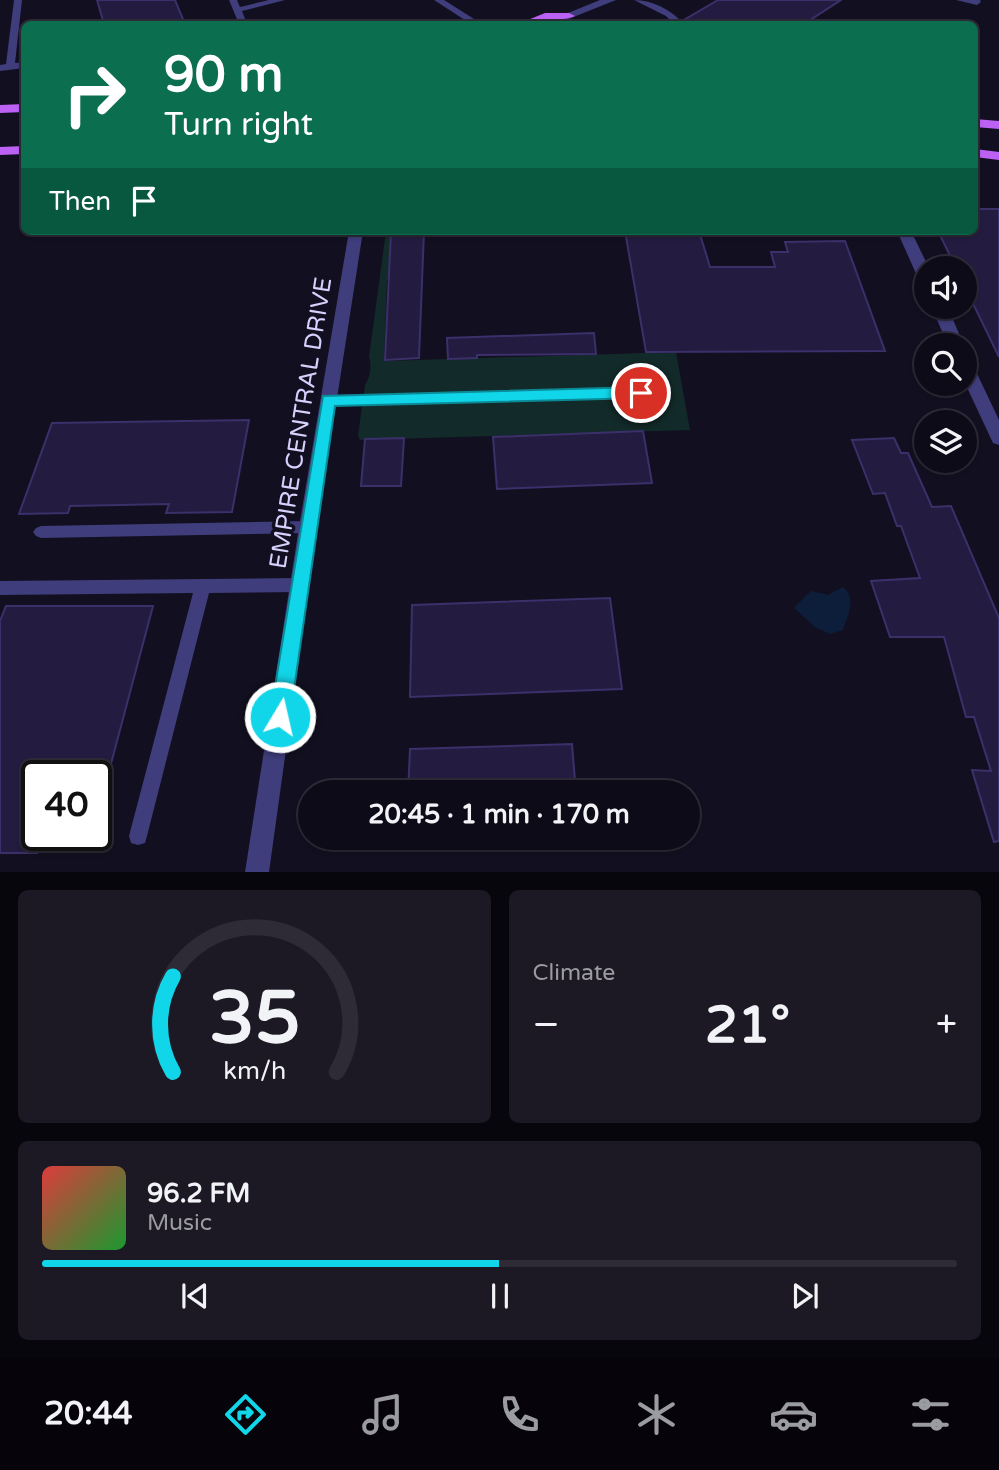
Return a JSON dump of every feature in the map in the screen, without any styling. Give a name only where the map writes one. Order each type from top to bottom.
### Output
[{"type":"main road","points":[[532,21],[545,16],[556,21]]},
{"type":"main road","points":[[0,109],[21,108]]},
{"type":"main road","points":[[978,123],[999,125]]},
{"type":"main road","points":[[0,152],[21,150]]},
{"type":"main road","points":[[978,153],[999,156]]},
{"type":"street","points":[[556,21],[610,0]]},
{"type":"street","name":"EMPIRE CENTRAL DRIVE","points":[[257,872],[299,585],[355,235]]},
{"type":"street","points":[[906,235],[916,256]]},
{"type":"street","points":[[977,391],[999,438]]},
{"type":"lane","points":[[5,68],[18,0]]},
{"type":"lane","points":[[235,5],[281,0]]},
{"type":"lane","points":[[438,0],[472,21]]},
{"type":"lane","points":[[638,0],[676,21]]},
{"type":"lane","points":[[960,0],[977,2]]},
{"type":"lane","points":[[328,400],[641,393]]},
{"type":"lane","points":[[41,532],[308,527]]},
{"type":"lane","points":[[0,588],[299,585]]},
{"type":"lane","points":[[138,836],[203,586]]},
{"type":"green space","points":[[385,235],[391,235],[392,279],[387,280],[384,361],[676,352],[690,430],[360,440],[358,435],[365,385],[370,372],[369,357]]},
{"type":"water","points":[[843,587],[850,596],[850,601],[843,630],[830,634],[815,627],[794,608],[811,591],[828,595]]},
{"type":"building","points":[[97,0],[175,0],[184,21],[103,21]]},
{"type":"building","points":[[718,0],[841,0],[809,21],[684,20]]},
{"type":"building","points":[[978,209],[999,209],[999,357],[977,312],[977,256],[950,256],[940,235],[978,235]]},
{"type":"building","points":[[391,235],[424,235],[419,358],[385,360]]},
{"type":"building","points":[[626,235],[700,235],[710,267],[775,267],[771,252],[788,252],[785,242],[845,241],[885,351],[646,352]]},
{"type":"building","points":[[594,333],[596,354],[477,355],[477,358],[448,359],[447,338]]},
{"type":"building","points":[[249,420],[232,512],[166,513],[169,504],[70,506],[68,513],[19,514],[52,423]]},
{"type":"building","points":[[643,431],[652,483],[497,489],[493,437]]},
{"type":"building","points":[[404,438],[401,486],[361,486],[365,439]]},
{"type":"building","points":[[894,438],[901,453],[908,453],[914,473],[917,473],[932,507],[951,506],[999,618],[999,841],[994,842],[972,770],[991,771],[974,717],[966,717],[944,637],[890,637],[871,581],[920,578],[901,526],[897,526],[885,493],[873,494],[852,440]]},
{"type":"building","points":[[610,598],[622,689],[410,697],[412,605]]},
{"type":"building","points":[[6,606],[153,606],[112,760],[21,760],[21,851],[37,853],[0,853],[0,621]]},
{"type":"building","points":[[572,744],[575,780],[409,780],[410,749]]},
{"type":"route","points":[[280,717],[328,400],[641,393]]}]
